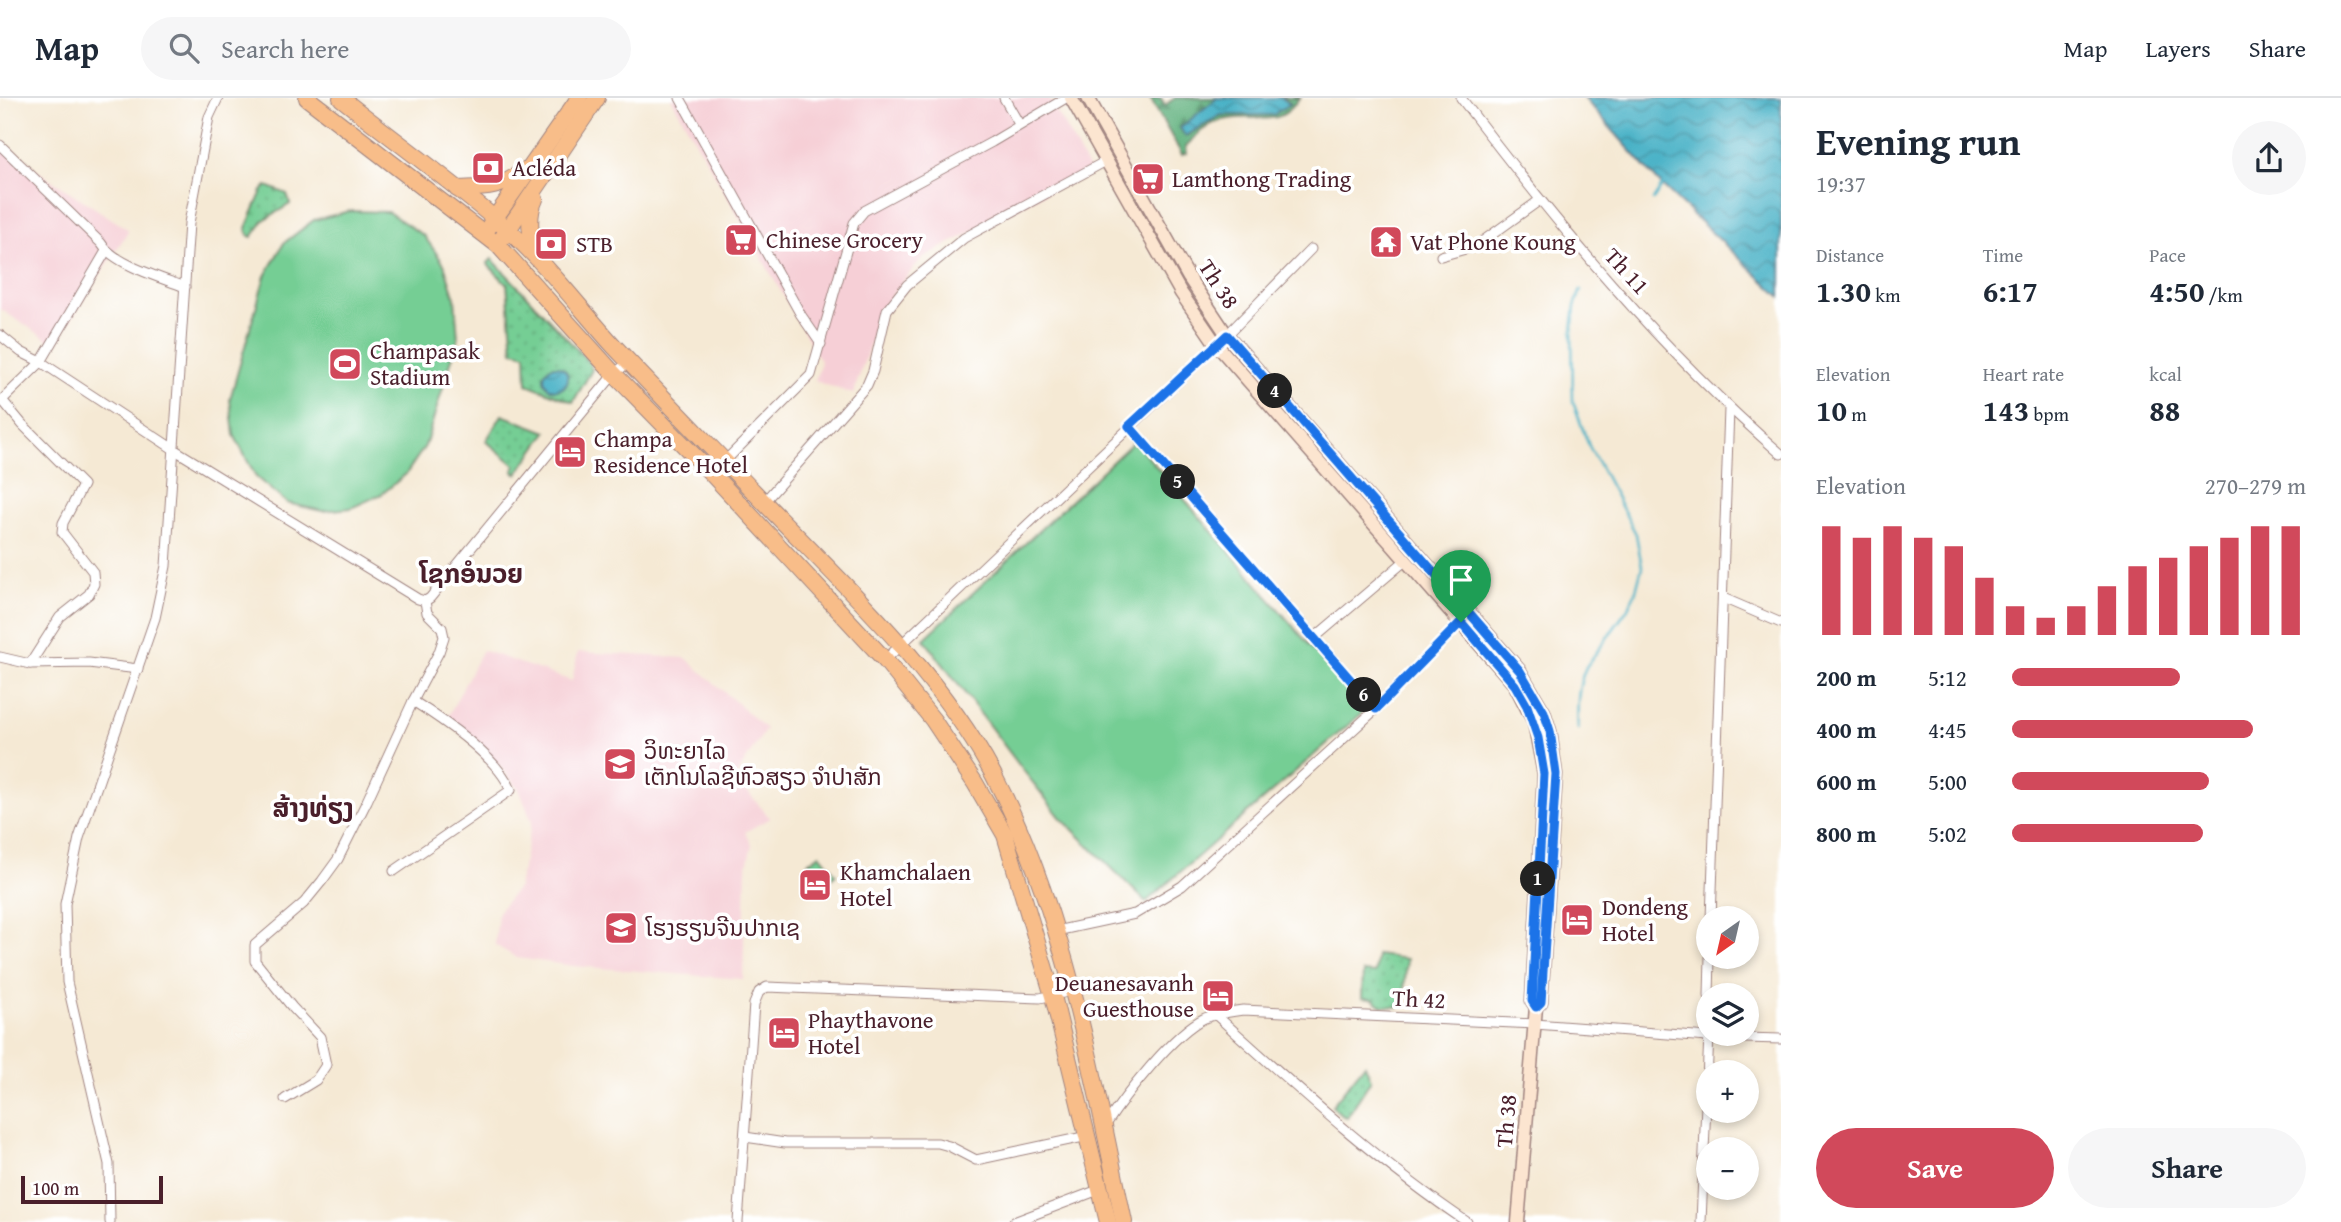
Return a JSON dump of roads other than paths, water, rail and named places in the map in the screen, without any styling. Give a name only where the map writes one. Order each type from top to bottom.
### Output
[{"type":"highway","points":[[307,98],[498,245],[614,374],[712,474],[885,660],[933,720],[975,783],[1005,835],[1052,996],[1108,1222]]},
{"type":"highway","points":[[341,98],[509,230],[539,260],[630,361],[900,644],[965,725],[1022,834],[1056,931],[1104,1127],[1124,1222]]},
{"type":"highway","points":[[484,234],[579,98]]},
{"type":"highway","points":[[498,245],[597,98]]},
{"type":"highway","points":[[457,189],[492,188],[510,181],[536,160]]},
{"type":"highway","points":[[539,260],[531,241],[531,208],[548,172]]},
{"type":"street","points":[[110,1222],[108,1164],[67,982],[65,904],[79,838],[155,618],[166,566],[189,223],[209,117],[218,98]]},
{"type":"street","points":[[680,98],[801,315],[821,344]]},
{"type":"street","points":[[1004,98],[1019,124]]},
{"type":"street","points":[[712,474],[811,375],[854,223],[864,211],[1069,98]]},
{"type":"street","name":"Th 38","points":[[1069,98],[1181,293],[1216,344],[1461,622],[1515,685],[1527,706],[1538,738],[1544,774],[1532,1001],[1536,1007],[1518,1222]]},
{"type":"street","name":"Th 38","points":[[1088,98],[1183,268],[1227,335],[1520,671],[1544,712],[1550,731],[1556,774],[1541,1002],[1536,1007]]},
{"type":"street","name":"Th 11","points":[[1461,98],[1540,200],[1610,281],[1729,409],[1781,454]]},
{"type":"street","points":[[0,145],[101,243],[106,251],[148,273],[185,287]]},
{"type":"street","points":[[764,502],[867,385],[873,371],[887,310],[907,285],[964,238],[1106,161]]},
{"type":"street","points":[[1441,256],[1476,246],[1540,200]]},
{"type":"street","points":[[885,660],[1227,335],[1311,249]]},
{"type":"street","points":[[30,664],[60,617],[89,594],[94,584],[93,572],[62,532],[62,523],[83,485],[1,402],[41,362],[106,251]]},
{"type":"street","points":[[0,335],[21,352],[41,362],[175,450],[425,601],[614,374],[630,361]]},
{"type":"street","points":[[1711,906],[1729,409]]},
{"type":"street","points":[[1129,426],[1376,709]]},
{"type":"street","points":[[1313,639],[1406,559]]},
{"type":"street","points":[[1723,598],[1781,623]]},
{"type":"street","points":[[285,1099],[316,1080],[326,1065],[320,1037],[255,961],[255,945],[304,904],[338,859],[412,701],[439,652],[444,636],[442,628],[427,613],[425,601]]},
{"type":"street","points":[[1056,931],[1135,914],[1182,886],[1376,709],[1461,622]]},
{"type":"street","points":[[0,657],[30,664],[89,663],[138,669]]},
{"type":"street","points":[[394,871],[511,790],[484,754],[441,718],[412,701]]},
{"type":"street","points":[[738,1222],[754,1003],[759,992],[767,987],[1026,998],[1072,991]]},
{"type":"street","name":"Th 42","points":[[1104,1127],[1123,1099],[1191,1027],[1216,1015],[1243,1010],[1535,1024],[1696,1035]]},
{"type":"street","points":[[1216,1015],[1342,1129],[1467,1222]]},
{"type":"street","name":"Th 42","points":[[1759,1038],[1781,1039]]},
{"type":"street","points":[[1701,1222],[1709,1046]]},
{"type":"street","points":[[745,1137],[785,1143],[938,1143],[976,1160],[1088,1136]]},
{"type":"street","points":[[1014,1222],[1116,1185]]},
{"type":"water","points":[[1217,98],[1281,98],[1290,104],[1273,115],[1221,115],[1185,136],[1180,128]]},
{"type":"water","points":[[1584,98],[1781,98],[1781,297],[1662,186]]},
{"type":"water","points":[[556,366],[564,370],[568,378],[564,386],[556,390],[548,386],[544,378],[548,370]]},
{"type":"waterway","points":[[1653,200],[1662,186]]},
{"type":"waterway","points":[[1578,729],[1578,697],[1586,667],[1627,610],[1635,594],[1642,567],[1636,534],[1589,446],[1573,402],[1572,331],[1575,306],[1581,290]]},
{"type":"place","name":"Acléda","points":[[488,168]]},
{"type":"place","name":"Lamthong Trading","points":[[1148,179]]},
{"type":"place","name":"Chinese Grocery","points":[[741,240]]},
{"type":"place","name":"Vat Phone Koung","points":[[1386,242]]},
{"type":"place","name":"STB","points":[[551,244]]},
{"type":"place","name":"Champasak Stadium","points":[[345,364]]},
{"type":"place","name":"Champa Residence Hotel","points":[[570,452]]},
{"type":"place","name":"ວິທະຍາໄລ ເຕັກໂນໂລຊີຫົວສຽວ ຈຳປາສັກ","points":[[620,764]]},
{"type":"place","name":"Khamchalaen Hotel","points":[[815,885]]},
{"type":"place","name":"Dondeng Hotel","points":[[1577,920]]},
{"type":"place","name":"ໂຮງຮຽນຈີນປາກເຊ","points":[[621,928]]},
{"type":"place","name":"Deuanesavanh Guesthouse","points":[[1218,996]]},
{"type":"place","name":"Phaythavone Hotel","points":[[784,1033]]},
{"type":"district","name":"ໂຊກອໍນວຍ","points":[[471,574]]},
{"type":"district","name":"ສ້າງທ່ຽງ","points":[[313,808]]}]
